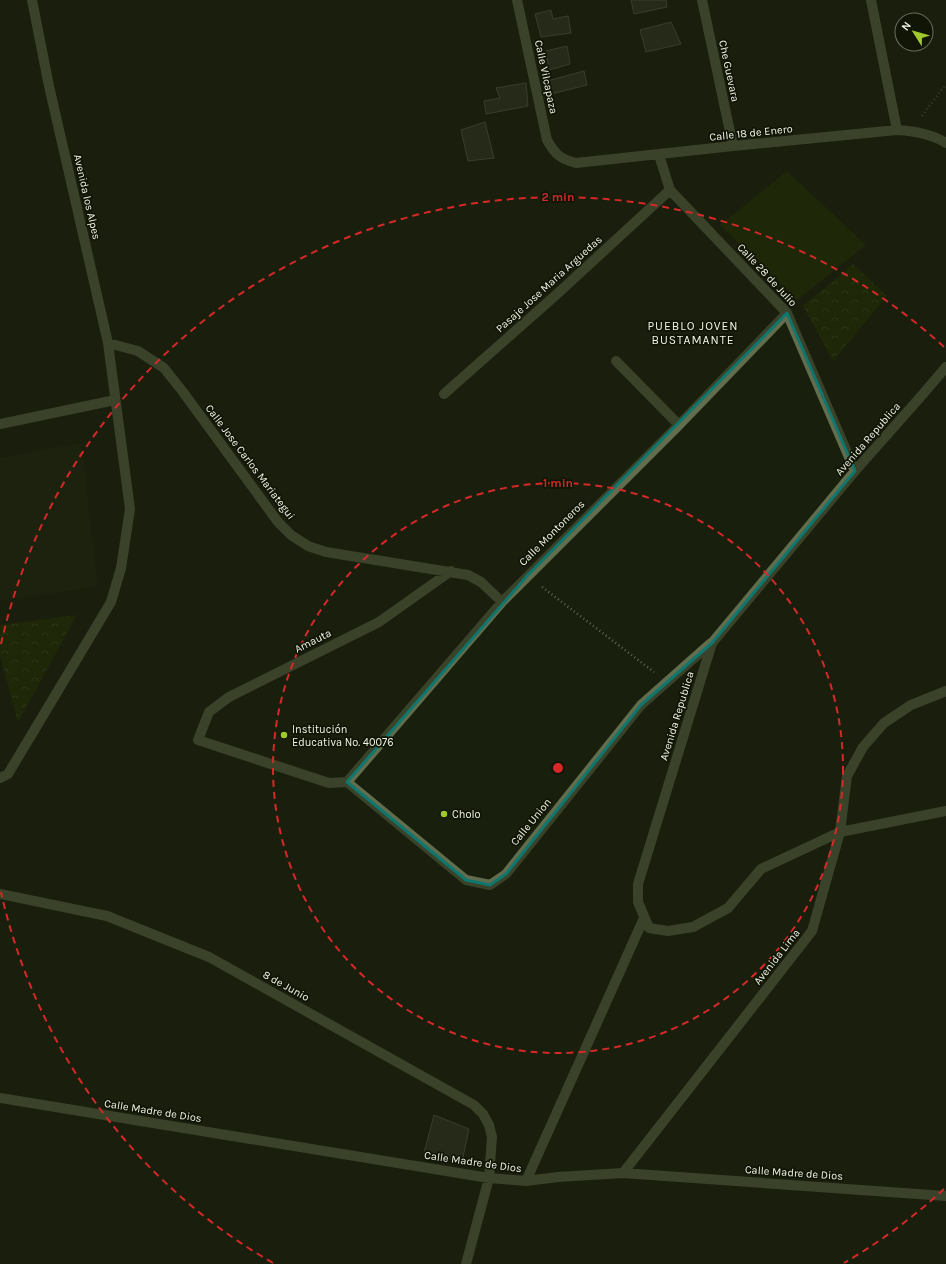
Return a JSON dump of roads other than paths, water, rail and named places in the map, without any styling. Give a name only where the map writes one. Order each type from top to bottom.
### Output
[{"type":"street","name":"Avenida los Alpes","points":[[0,778],[8,774],[111,602],[121,568],[130,509],[108,343],[49,86],[32,0]]},
{"type":"street","name":"Calle Vilcapaza","points":[[517,0],[547,140],[558,156]]},
{"type":"street","name":"Che Guevara","points":[[702,0],[733,146]]},
{"type":"street","points":[[872,0],[897,130]]},
{"type":"street","name":"Calle 18 de Enero","points":[[558,156],[567,161],[576,163],[897,130],[911,131],[940,139],[946,143]]},
{"type":"street","name":"Calle 28 de Julio","points":[[659,155],[670,190],[787,313],[855,471]]},
{"type":"street","name":"Pasaje Jose Maria Arguedas","points":[[444,394],[556,295],[670,190]]},
{"type":"street","name":"Calle Montoneros","points":[[347,782],[502,602],[679,425],[787,313]]},
{"type":"street","name":"Calle Jose Carlos Mariategui","points":[[108,343],[138,351],[164,368],[278,522],[291,536],[308,546],[326,552],[452,571],[468,575],[481,582],[502,602]]},
{"type":"street","points":[[616,361],[679,425]]},
{"type":"street","name":"Avenida Republica","points":[[644,918],[638,902],[638,884],[712,643],[855,471],[946,367]]},
{"type":"street","points":[[0,424],[115,400]]},
{"type":"street","name":"Amauta","points":[[347,782],[329,783],[198,740],[209,712],[229,697],[379,622],[452,571]]},
{"type":"street","name":"Calle Union","points":[[347,782],[466,880],[490,886],[506,874],[641,705],[712,643]]},
{"type":"street","name":"Avenida Lima","points":[[623,1173],[812,931],[840,832],[847,776],[863,747],[884,723],[911,706],[946,691]]},
{"type":"street","points":[[644,918],[649,928],[668,931],[693,927],[728,908],[761,869],[840,832],[946,811]]},
{"type":"street","name":"8 de Junio","points":[[0,894],[108,916],[210,957],[474,1105],[486,1119],[492,1137],[489,1178]]},
{"type":"street","points":[[526,1181],[644,918]]},
{"type":"street","name":"Calle Madre de Dios","points":[[0,1098],[489,1178],[526,1181],[558,1177],[623,1173],[946,1196]]},
{"type":"street","points":[[466,1264],[489,1178]]},
{"type":"place","name":"Institución Educativa No. 40076","points":[[284,735]]},
{"type":"place","name":"Cholo","points":[[444,814]]},
{"type":"district","name":"PUEBLO JOVEN BUSTAMANTE","points":[[693,333]]}]
